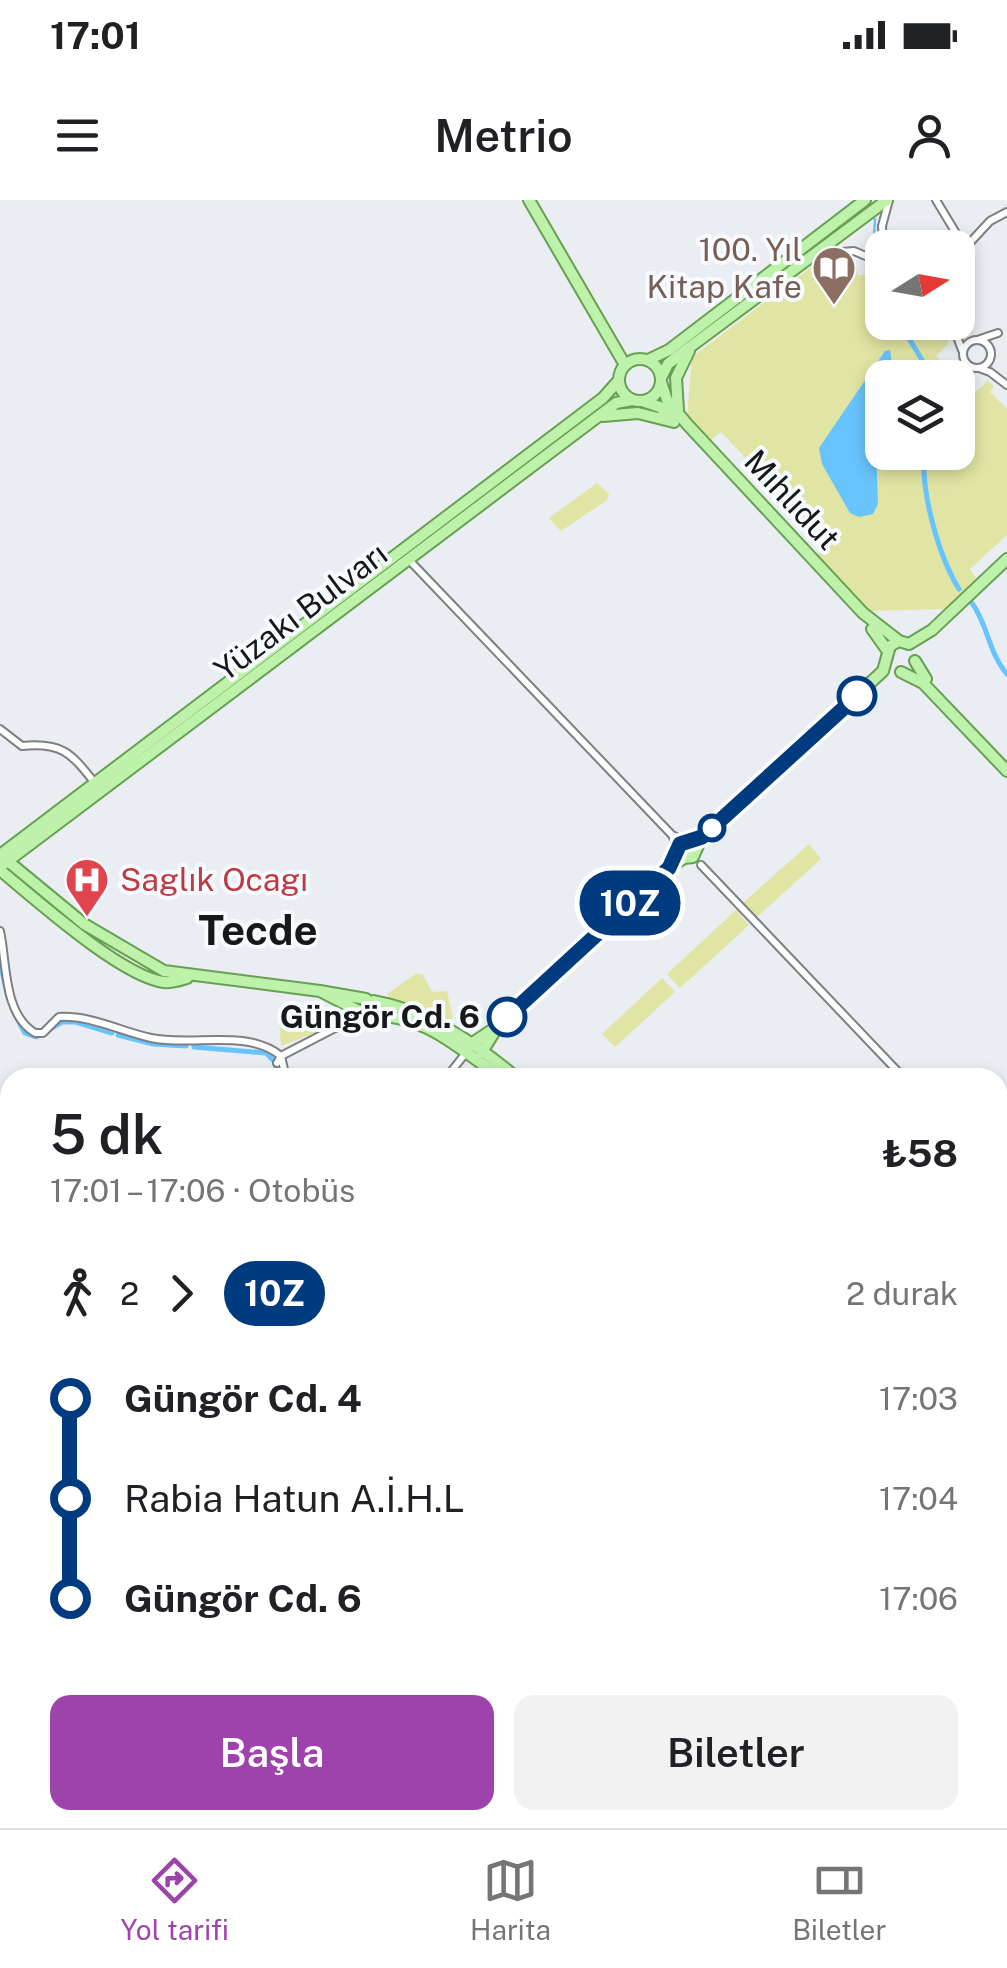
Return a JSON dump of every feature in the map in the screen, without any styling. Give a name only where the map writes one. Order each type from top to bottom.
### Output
[{"type":"main road","points":[[529,200],[625,365]]},
{"type":"main road","points":[[865,200],[669,350],[625,365],[618,380],[623,393],[637,401],[655,395],[668,364],[888,200]]},
{"type":"main road","points":[[597,418],[638,413],[680,420],[676,378],[692,345]]},
{"type":"main road","points":[[648,360],[658,369],[661,380]]},
{"type":"main road","name":"Yüzakı Bulvarı","points":[[1,860],[13,845],[94,782],[603,398],[618,380]]},
{"type":"main road","name":"Mıhlıdut","points":[[661,380],[666,400],[680,420],[873,630],[890,665],[922,682],[1007,771]]},
{"type":"main road","name":"Mıhlıdut","points":[[637,401],[660,406],[680,420],[863,613],[885,634],[904,642],[915,659]]},
{"type":"main road","name":"Yüzakı Bulvarı","points":[[1,860],[342,612],[616,403],[637,401]]},
{"type":"main road","points":[[890,665],[911,668],[932,630],[1007,558]]},
{"type":"main road","points":[[334,601],[342,612]]},
{"type":"main road","points":[[468,1055],[471,1041],[498,1026],[890,665],[904,642],[932,630]]},
{"type":"main road","points":[[915,659],[926,679],[1007,763]]},
{"type":"main road","points":[[23,873],[27,844]]},
{"type":"main road","points":[[0,846],[13,845]]},
{"type":"main road","points":[[1,860],[23,873],[70,913],[164,971],[336,991],[369,1000],[416,1014],[471,1041],[505,1068]]},
{"type":"main road","points":[[1,860],[79,935],[149,978],[167,983],[196,976]]},
{"type":"main road","points":[[320,991],[364,1013],[397,1016],[430,1027],[488,1068]]},
{"type":"main road","points":[[364,1013],[375,1007],[369,1000]]},
{"type":"main road","points":[[468,1055],[484,1050],[498,1026]]},
{"type":"street","points":[[882,230],[888,200]]},
{"type":"street","points":[[936,200],[965,248],[990,221],[1007,212]]},
{"type":"street","points":[[814,256],[854,251],[865,256]]},
{"type":"street","points":[[962,354],[965,345],[998,333],[987,364],[979,368]]},
{"type":"street","points":[[976,339],[988,344],[999,377]]},
{"type":"street","points":[[958,340],[966,364],[999,377],[1007,385]]},
{"type":"street","points":[[410,561],[895,1068]]},
{"type":"street","points":[[0,728],[22,746],[71,753],[94,782]]},
{"type":"street","points":[[0,931],[5,977],[12,998],[22,1022],[35,1034],[43,1033],[59,1016],[74,1016],[155,1039],[262,1044],[282,1068]]},
{"type":"street","points":[[338,998],[343,1010],[340,1026]]},
{"type":"street","points":[[279,1060],[364,1013]]},
{"type":"street","points":[[456,1068],[468,1055]]},
{"type":"green space","points":[[839,255],[841,266],[845,258],[845,266],[857,266],[858,275],[865,275],[865,340],[948,340],[936,356],[940,360],[865,360],[865,470],[975,470],[975,393],[988,380],[994,387],[990,392],[1007,409],[1007,535],[970,569],[977,579],[944,609],[868,611],[817,555],[827,544],[721,432],[710,441],[687,417],[692,357],[811,267],[826,266],[827,257],[829,266],[831,258],[835,266],[835,257],[839,266]]},
{"type":"green space","points":[[597,483],[609,494],[607,500],[561,531],[549,518]]},
{"type":"green space","points":[[809,844],[821,859],[757,917],[743,903]]},
{"type":"green space","points":[[736,910],[749,925],[680,988],[667,974]]},
{"type":"green space","points":[[417,973],[423,975],[432,992],[447,991],[454,1024],[389,1002],[387,994]]},
{"type":"green space","points":[[662,978],[675,992],[615,1047],[602,1034]]},
{"type":"green space","points":[[282,1008],[331,1012],[335,1025],[281,1046]]},
{"type":"water","points":[[890,350],[891,360],[879,360]]},
{"type":"water","points":[[865,380],[865,470],[877,470],[878,504],[873,514],[859,517],[850,513],[822,464],[819,448]]},
{"type":"waterway","points":[[874,230],[875,219]]},
{"type":"waterway","points":[[910,340],[922,360]]},
{"type":"waterway","points":[[924,470],[932,523],[959,589]]},
{"type":"waterway","points":[[972,603],[1007,674]]},
{"type":"waterway","points":[[0,962],[8,998]]},
{"type":"waterway","points":[[14,1013],[25,1033],[36,1037],[62,1022],[76,1022],[112,1033]]},
{"type":"waterway","points":[[118,1035],[153,1044],[186,1046]]},
{"type":"waterway","points":[[194,1047],[266,1053],[276,1068]]},
{"type":"bus line","name":"10Z","points":[[507,1017],[669,868],[680,844],[702,837],[857,696]]},
{"type":"place","name":"100. Yıl Kitap Kafe","points":[[834,306]]},
{"type":"place","name":"Saglık Ocagı","points":[[87,918]]},
{"type":"place","name":"Güngör Cd. 6","points":[[507,1017]]},
{"type":"district","name":"Tecde","points":[[258,930]]}]
